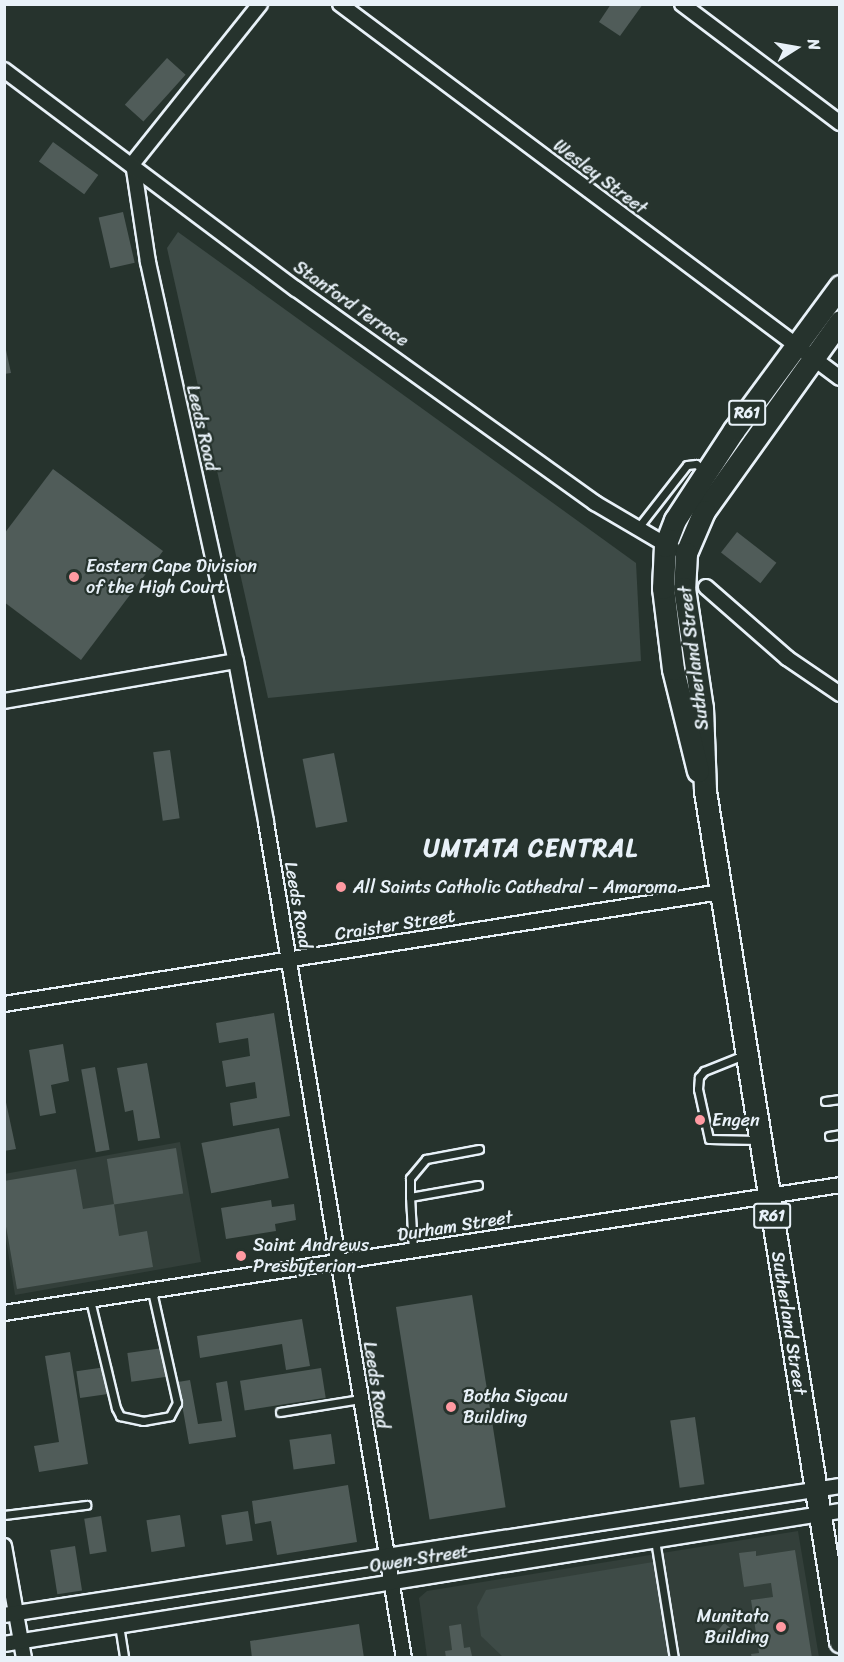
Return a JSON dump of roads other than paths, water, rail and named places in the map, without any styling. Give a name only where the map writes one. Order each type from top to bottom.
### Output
[{"type":"main road","name":"Sutherland Street","points":[[840,286],[805,352],[721,483],[686,553],[684,588],[702,708],[705,791],[816,1490],[829,1512],[840,1641]]},
{"type":"main road","name":"Sutherland Street","points":[[705,791],[690,745],[673,669],[663,588],[665,546],[675,520],[707,472],[805,352],[840,321]]},
{"type":"street","points":[[133,164],[260,4]]},
{"type":"street","name":"Wesley Street","points":[[340,4],[840,378]]},
{"type":"street","points":[[682,4],[840,123]]},
{"type":"street","name":"Stanford Terrace","points":[[4,69],[296,289],[637,529],[665,546],[686,553]]},
{"type":"street","name":"Leeds Road","points":[[133,164],[150,273],[236,661],[289,960],[404,1658]]},
{"type":"street","points":[[706,587],[787,658],[840,694]]},
{"type":"street","points":[[4,701],[236,661]]},
{"type":"street","name":"Craister Street","points":[[4,1004],[721,892]]},
{"type":"street","name":"Durham Street","points":[[4,1313],[340,1263],[768,1194],[840,1185]]},
{"type":"street","name":"Owen Street","points":[[10,1614],[840,1486]]},
{"type":"street","name":"Owen Street","points":[[4,1644],[829,1512]]},
{"type":"street","points":[[4,1546],[10,1614],[21,1641],[24,1658]]},
{"type":"lane","points":[[637,529],[687,465],[696,464],[707,472]]},
{"type":"lane","points":[[747,1054],[704,1071],[699,1077],[698,1089],[709,1139],[760,1140]]},
{"type":"lane","points":[[825,1101],[840,1099]]},
{"type":"lane","points":[[829,1136],[840,1134]]},
{"type":"lane","points":[[413,1250],[410,1179],[426,1159],[479,1149]]},
{"type":"lane","points":[[410,1197],[478,1185]]},
{"type":"lane","points":[[90,1300],[116,1408],[120,1416],[143,1421],[170,1416],[177,1402],[152,1291]]},
{"type":"lane","points":[[280,1412],[360,1399]]},
{"type":"lane","points":[[4,1515],[86,1505]]},
{"type":"lane","points":[[655,1540],[674,1658]]},
{"type":"lane","points":[[119,1625],[124,1658]]},
{"type":"place","name":"Eastern Cape Division of the High Court","points":[[74,577]]},
{"type":"place","name":"All Saints Catholic Cathedral – Amaroma","points":[[341,887]]},
{"type":"place","name":"Engen","points":[[700,1120]]},
{"type":"place","name":"Saint Andrews Presbyterian","points":[[241,1256]]},
{"type":"place","name":"Botha Sigcau Building","points":[[451,1407]]},
{"type":"place","name":"Munitata Building","points":[[781,1627]]},
{"type":"district","name":"UMTATA CENTRAL","points":[[531,849]]}]
